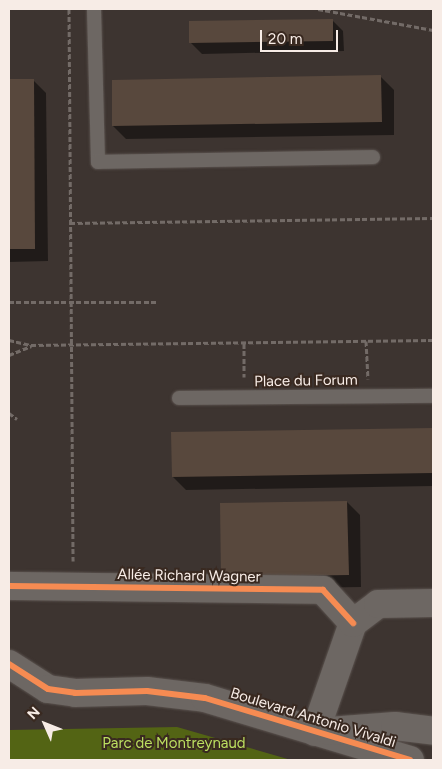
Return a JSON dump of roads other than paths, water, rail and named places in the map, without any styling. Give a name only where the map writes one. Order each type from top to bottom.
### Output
[{"type":"street","name":"Allée Richard Wagner","points":[[9,586],[323,590],[354,623]]},
{"type":"street","points":[[315,732],[354,623],[378,604],[433,603]]},
{"type":"street","name":"Boulevard Antonio Vivaldi","points":[[9,664],[48,689],[75,693],[148,691],[205,698],[410,760]]},
{"type":"street","name":"Boulevard Antonio Vivaldi","points":[[315,732],[395,726],[433,731]]},
{"type":"lane","points":[[94,9],[98,162],[373,157]]},
{"type":"lane","name":"Place du Forum","points":[[179,398],[433,396]]},
{"type":"park label","name":"Parc de Montreynaud","points":[[174,744]]}]
